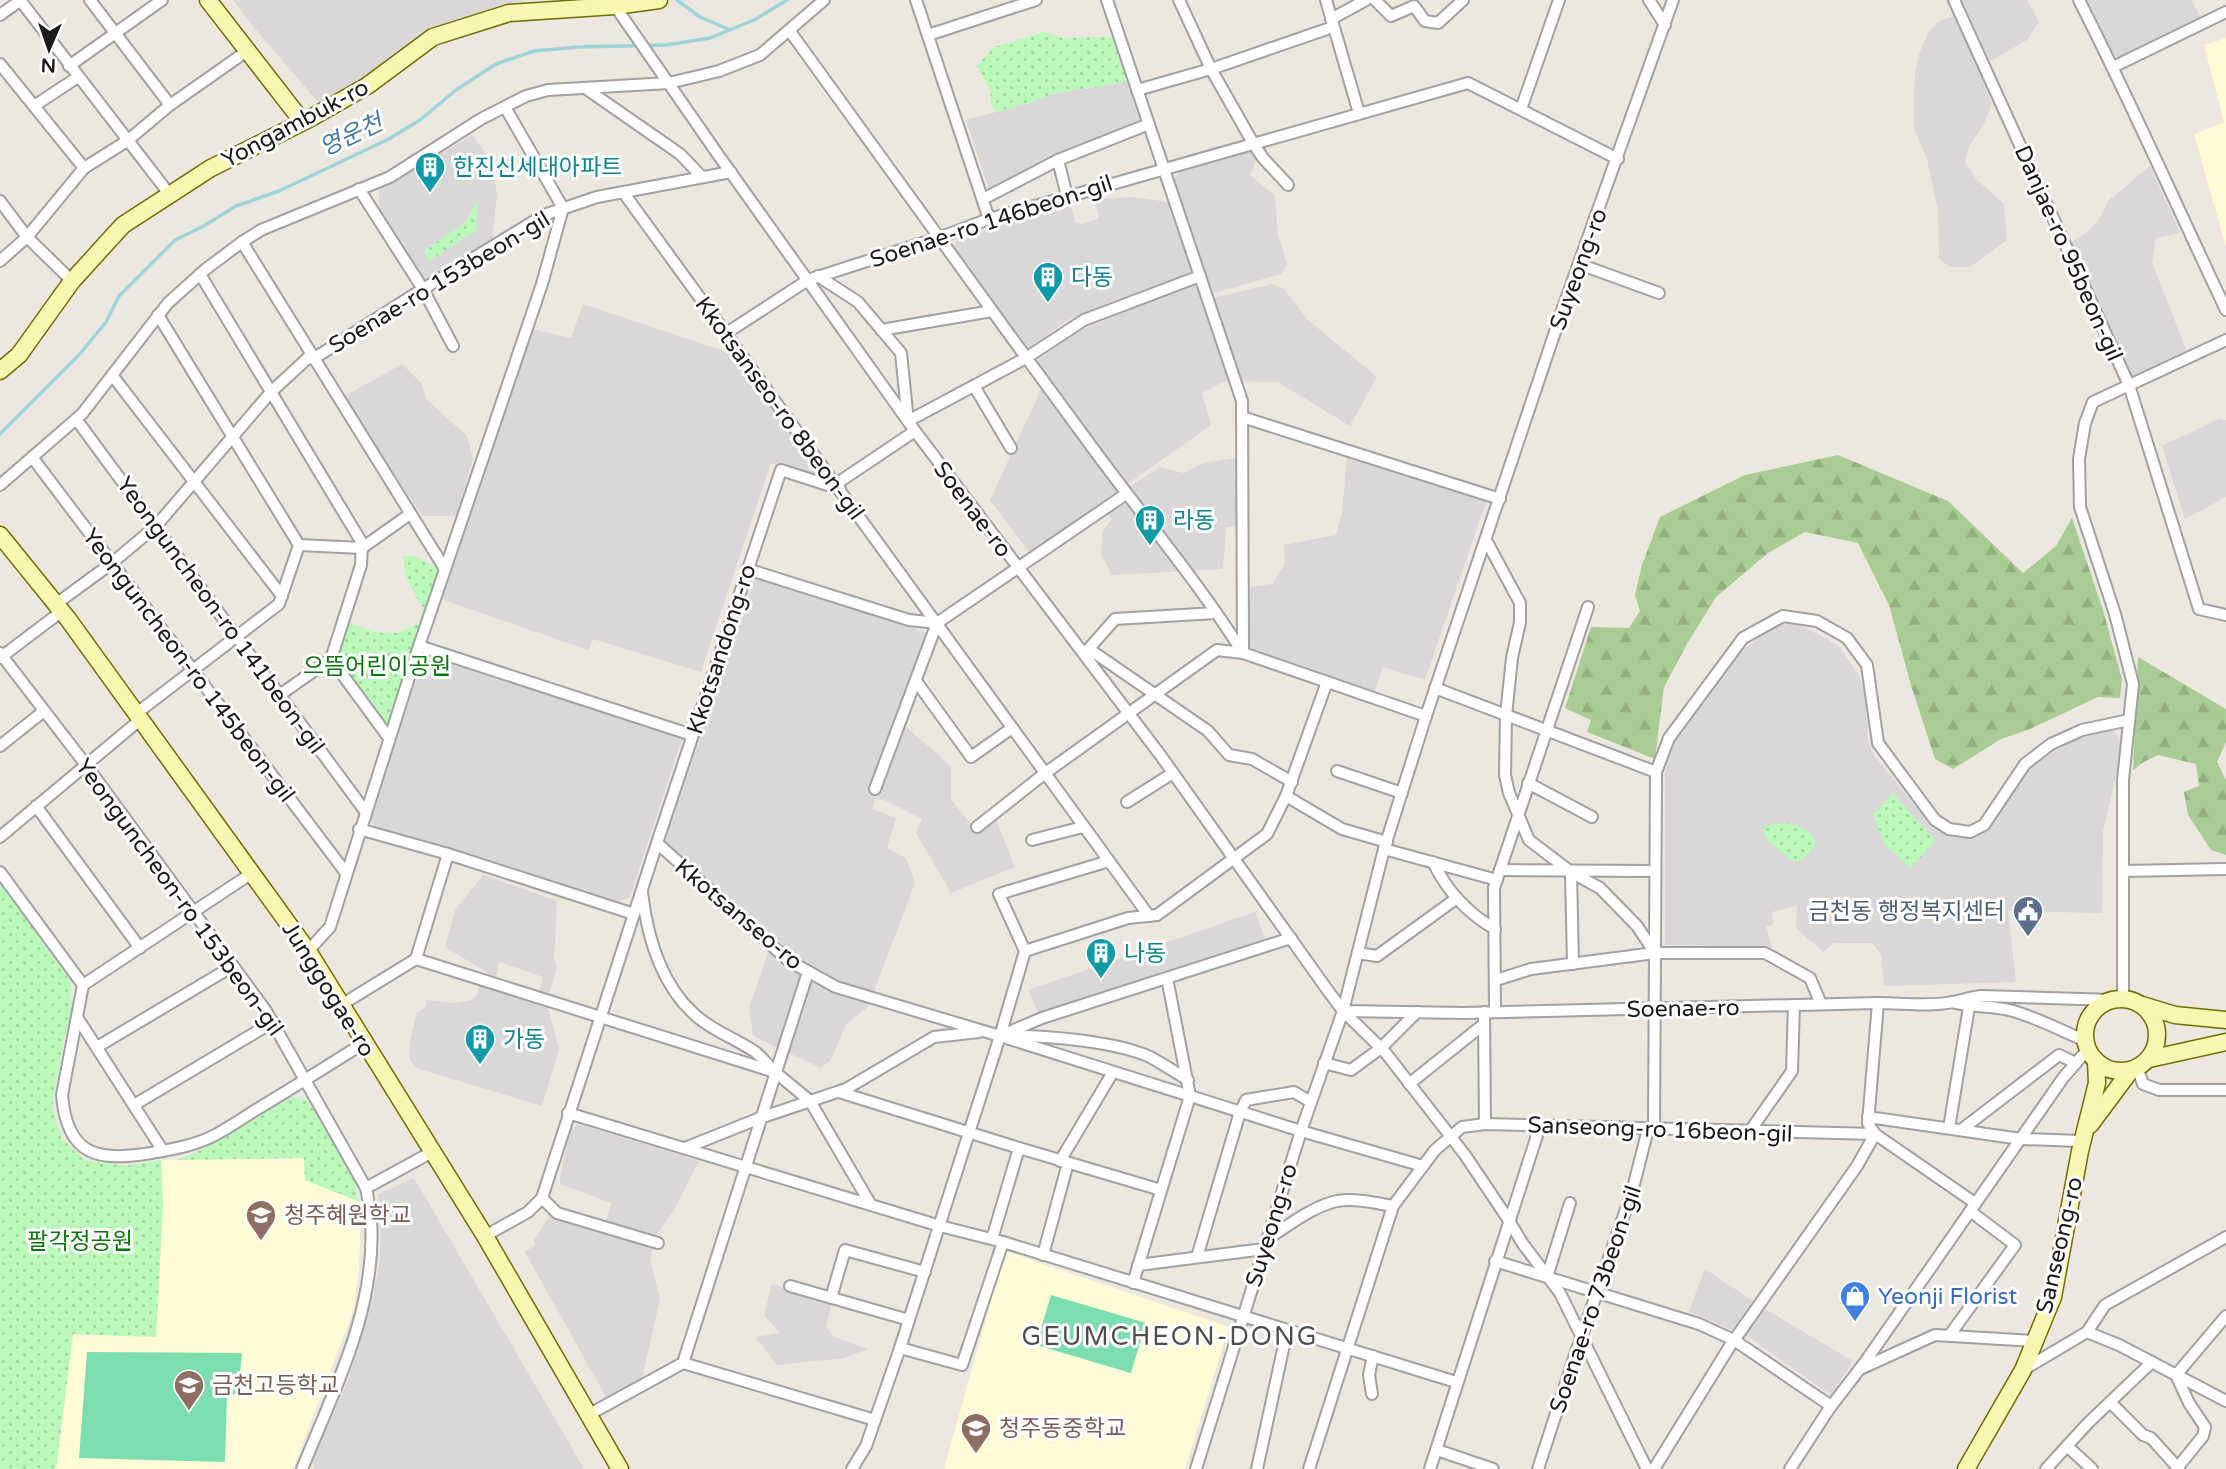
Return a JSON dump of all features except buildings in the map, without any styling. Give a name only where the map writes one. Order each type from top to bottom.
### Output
[{"type":"street","points":[[0,15],[20,0],[170,195]]},
{"type":"street","points":[[90,0],[170,105]]},
{"type":"street","points":[[69,66],[162,0]]},
{"type":"street","points":[[208,0],[302,121]]},
{"type":"street","name":"Yongambuk-ro","points":[[0,371],[19,355],[72,281],[123,225],[211,168],[367,86],[433,37],[509,13],[615,6],[659,0]]},
{"type":"street","points":[[0,485],[76,419],[168,303],[200,274],[261,230],[390,177],[481,119],[526,96],[548,90],[719,71],[760,55],[824,0]]},
{"type":"street","points":[[916,0],[989,219]]},
{"type":"street","points":[[928,35],[1036,0]]},
{"type":"street","points":[[1107,0],[1241,401],[1244,653]]},
{"type":"street","points":[[1179,0],[1212,69],[1253,143],[1263,158],[1288,184]]},
{"type":"street","points":[[1326,0],[1359,113]]},
{"type":"street","points":[[1137,90],[1212,69],[1332,23],[1366,0]]},
{"type":"street","points":[[1375,0],[1391,16],[1414,6],[1425,21],[1438,23],[1463,0]]},
{"type":"street","points":[[1521,109],[1559,0]]},
{"type":"street","points":[[1649,0],[1665,25]]},
{"type":"street","name":"Suyeong-ro","points":[[1196,1469],[1301,1131],[1343,1011],[1386,846],[1435,688],[1579,264],[1673,0]]},
{"type":"street","name":"Danjae-ro 95beon-gil","points":[[1954,0],[2129,385]]},
{"type":"street","points":[[2079,0],[2226,310]]},
{"type":"street","name":"Soenae-ro","points":[[615,6],[731,172],[813,278],[911,426],[1018,569],[1086,652],[1343,1011],[1488,1016],[1952,1002],[1981,996],[2118,999]]},
{"type":"street","points":[[2113,67],[2226,12]]},
{"type":"street","points":[[789,30],[938,238],[1244,653]]},
{"type":"street","points":[[0,261],[27,237],[84,168],[128,141],[170,105],[247,51]]},
{"type":"street","points":[[0,64],[84,168]]},
{"type":"street","points":[[34,106],[78,77]]},
{"type":"street","name":"Soenae-ro 146beon-gil","points":[[813,278],[989,219],[1468,83],[1618,159]]},
{"type":"street","points":[[585,87],[680,154],[702,177]]},
{"type":"street","points":[[308,951],[330,927],[419,646],[542,285],[564,208],[505,107]]},
{"type":"street","points":[[983,199],[1058,160],[1149,124]]},
{"type":"street","points":[[1058,160],[1067,196]]},
{"type":"street","name":"Soenae-ro 153beon-gil","points":[[1,656],[156,526],[271,392],[312,357],[544,215],[597,197],[731,172]]},
{"type":"street","points":[[359,190],[423,289],[453,346]]},
{"type":"street","name":"Kkotsanseo-ro 8beon-gil","points":[[623,192],[1149,916]]},
{"type":"street","points":[[0,201],[27,237],[72,281]]},
{"type":"street","points":[[242,242],[445,569]]},
{"type":"street","points":[[1579,264],[1659,293]]},
{"type":"street","points":[[200,274],[362,543],[361,565],[331,659],[281,694]]},
{"type":"street","points":[[838,486],[911,426],[1084,320],[1200,276]]},
{"type":"street","points":[[725,334],[813,278]]},
{"type":"street","name":"Soenae-ro 146beon-gil","points":[[813,278],[858,302],[901,353],[911,426]]},
{"type":"street","points":[[881,330],[992,311]]},
{"type":"street","points":[[158,315],[299,545]]},
{"type":"street","name":"Danjae-ro 95beon-gil","points":[[2118,999],[2124,871],[2123,780],[2133,684],[2115,614],[2080,507],[2079,459],[2085,423],[2093,402],[2225,342]]},
{"type":"street","points":[[111,375],[282,596]]},
{"type":"street","points":[[2129,385],[2199,609],[2226,615]]},
{"type":"street","points":[[974,386],[1011,448]]},
{"type":"street","points":[[1242,417],[1500,499]]},
{"type":"street","name":"Yeonguncheon-ro 141beon-gil","points":[[76,419],[365,811]]},
{"type":"street","name":"Yeonguncheon-ro 145beon-gil","points":[[32,457],[346,873]]},
{"type":"street","name":"Kkotsandong-ro","points":[[542,1198],[692,734],[781,470],[838,486]]},
{"type":"street","points":[[875,789],[937,623],[1126,494]]},
{"type":"street","points":[[299,545],[362,548],[410,514]]},
{"type":"street","name":"Junggogae-ro","points":[[0,535],[59,607],[308,951],[485,1236],[620,1469]]},
{"type":"street","points":[[1486,540],[1520,603],[1520,622],[1513,651],[1506,715],[1505,775],[1509,793],[1529,840],[1571,872],[1600,888],[1637,926],[1655,953]]},
{"type":"street","points":[[0,836],[193,671],[279,604],[299,545]]},
{"type":"street","points":[[747,569],[908,620],[937,623]]},
{"type":"street","points":[[1485,1124],[1488,1016],[1496,980],[1494,888],[1588,607]]},
{"type":"street","points":[[1216,612],[1115,619],[1086,652],[1208,731],[1229,755],[1252,759],[1292,782]]},
{"type":"street","points":[[1435,688],[1656,772],[1669,738],[1744,638],[1783,616],[1817,621],[1847,638],[1867,665],[1878,743],[1935,820],[1949,829],[1970,832],[1984,825],[2025,764],[2051,744],[2082,730],[2129,720]]},
{"type":"street","points":[[419,646],[692,734]]},
{"type":"street","points":[[977,827],[1044,774],[1217,650],[1244,653],[1426,716]]},
{"type":"street","name":"Yeonguncheon-ro 153beon-gil","points":[[1,656],[86,765],[273,1022],[366,1188]]},
{"type":"street","points":[[331,659],[389,738]]},
{"type":"street","points":[[916,681],[971,757],[1012,728]]},
{"type":"street","points":[[1025,951],[1128,918],[1157,915],[1267,834],[1292,782],[1327,682]]},
{"type":"street","points":[[0,746],[44,711]]},
{"type":"street","points":[[1337,771],[1402,793]]},
{"type":"street","name":"Soenae-ro 73beon-gil","points":[[1538,1469],[1651,1129],[1656,772]]},
{"type":"street","points":[[1127,802],[1173,773]]},
{"type":"street","points":[[1528,783],[1592,817]]},
{"type":"street","points":[[1286,796],[1342,829],[1433,862],[1498,875],[1655,871]]},
{"type":"street","points":[[36,806],[140,948]]},
{"type":"street","points":[[1032,840],[1083,827]]},
{"type":"street","points":[[359,829],[447,854],[634,914]]},
{"type":"street","name":"Kkotsanseo-ro","points":[[657,843],[779,953],[836,987],[1301,1131],[1423,1166]]},
{"type":"street","points":[[341,1005],[416,959],[447,854]]},
{"type":"street","points":[[852,1469],[866,1446],[900,1348],[1025,951],[999,894],[1109,861]]},
{"type":"street","points":[[1433,862],[1442,882],[1475,917],[1495,929]]},
{"type":"street","points":[[2124,871],[2226,869]]},
{"type":"street","points":[[0,872],[83,985]]},
{"type":"street","points":[[1571,872],[1573,964]]},
{"type":"street","points":[[252,873],[83,985],[62,1095],[64,1114],[72,1135],[94,1154],[115,1157],[185,1147],[214,1136],[364,1043]]},
{"type":"street","name":"Kkotsandong-ro","points":[[642,888],[645,919],[653,945],[678,997],[694,1015],[755,1052],[810,1101],[871,1205]]},
{"type":"street","points":[[1358,953],[1377,956],[1457,898]]},
{"type":"street","points":[[1000,1036],[1042,1018],[1291,937]]},
{"type":"street","points":[[1496,980],[1531,968],[1655,953],[1765,953],[1810,978],[1821,1004]]},
{"type":"street","points":[[416,959],[775,1072]]},
{"type":"street","points":[[97,1047],[233,966]]},
{"type":"street","points":[[588,1415],[683,1363],[808,972]]},
{"type":"street","points":[[1133,1283],[1190,1096],[1167,978]]},
{"type":"street","points":[[2090,1050],[2085,1030],[2094,1011],[2102,1004],[2118,999],[2175,1015],[2226,1020]]},
{"type":"street","points":[[1952,1002],[1969,1007],[2010,1010],[2037,1019],[2090,1050],[2109,1069],[2139,1065],[2226,1042]]},
{"type":"street","points":[[1878,1003],[1868,1123],[1875,1134],[1972,1207],[2015,1245],[1949,1336]]},
{"type":"street","points":[[1750,1131],[1792,1071],[1794,1005]]},
{"type":"street","points":[[1868,1117],[2021,1139],[2084,1136],[2157,1040],[2155,1020],[2142,1005]]},
{"type":"street","points":[[1949,1128],[1969,1007]]},
{"type":"street","points":[[1343,1011],[1381,1048],[1451,1138],[1509,1220],[1522,1244],[1560,1293],[1647,1469]]},
{"type":"street","points":[[1324,1063],[1351,1070],[1381,1048],[1417,1012]]},
{"type":"street","points":[[1409,1084],[1488,1016]]},
{"type":"street","points":[[77,1017],[163,1151]]},
{"type":"street","points":[[134,1105],[273,1022]]},
{"type":"street","name":"Kkotsanseo-ro","points":[[685,1149],[760,1118],[839,1092],[934,1037],[984,1032]]},
{"type":"street","points":[[1000,1036],[1031,1036],[1116,1046],[1149,1057],[1188,1080]]},
{"type":"street","points":[[1790,1469],[1831,1406],[2063,1078],[2090,1050]]},
{"type":"street","name":"Sanseong-ro","points":[[1966,1469],[2023,1370],[2053,1297],[2097,1083],[2090,1050]]},
{"type":"street","points":[[1961,1130],[2059,1055],[2076,1063]]},
{"type":"street","points":[[2139,1065],[2143,1084],[2159,1090],[2226,1090]]},
{"type":"street","points":[[1043,1255],[1064,1162],[1113,1072]]},
{"type":"street","points":[[839,1092],[1064,1162],[1161,1189]]},
{"type":"street","points":[[1197,1257],[1240,1112],[1246,1100],[1294,1092],[1311,1102]]},
{"type":"street","points":[[568,1113],[940,1226],[998,1241],[1456,1382]]},
{"type":"street","name":"Sanseong-ro 16beon-gil","points":[[1309,1469],[1393,1206],[1435,1150],[1462,1127],[1485,1124],[1875,1134]]},
{"type":"street","points":[[1430,1469],[1540,1126]]},
{"type":"street","points":[[1654,1469],[1734,1340],[1857,1166],[1875,1134]]},
{"type":"street","points":[[900,1348],[962,1365],[998,1241],[1019,1148]]},
{"type":"street","points":[[302,1469],[358,1325],[371,1250],[371,1220],[366,1188],[432,1152]]},
{"type":"street","points":[[485,1236],[528,1212],[542,1198],[557,1213],[658,1243]]},
{"type":"street","points":[[1138,1265],[1265,1244],[1314,1210],[1337,1201],[1365,1201],[1393,1206]]},
{"type":"street","points":[[1547,1277],[1570,1203]]},
{"type":"street","points":[[2023,1370],[2087,1332],[2105,1305],[2224,1240]]},
{"type":"street","points":[[831,1298],[845,1250],[925,1272]]},
{"type":"street","points":[[1495,1261],[1699,1324],[1734,1340],[1831,1406]]},
{"type":"street","points":[[790,1286],[909,1321]]},
{"type":"street","points":[[2176,1375],[2226,1316]]},
{"type":"street","points":[[1257,1469],[1287,1331]]},
{"type":"street","points":[[2087,1332],[2226,1401]]},
{"type":"street","points":[[1859,1370],[1935,1335],[2035,1341]]},
{"type":"street","points":[[1372,1394],[1369,1375],[1373,1356]]},
{"type":"street","points":[[2046,1469],[2152,1362]]},
{"type":"street","points":[[683,1363],[875,1420]]},
{"type":"street","points":[[2110,1402],[2143,1435],[2151,1438],[2179,1468],[2203,1436],[2205,1427],[2189,1403],[2176,1375]]},
{"type":"street","points":[[2067,1446],[2092,1469]]},
{"type":"street","points":[[1437,1450],[1493,1469]]},
{"type":"shaded area","points":[[233,0],[524,0],[429,28],[355,86],[319,103]]},
{"type":"shaded area","points":[[1962,0],[2027,0],[2039,22],[2027,40],[1990,61]]},
{"type":"shaded area","points":[[2086,0],[2191,0],[2202,19],[2124,58],[2114,55]]},
{"type":"shaded area","points":[[1953,16],[1992,104],[1983,126],[1969,146],[1965,162],[1976,179],[2004,204],[2007,240],[1970,267],[1949,267],[1939,258],[1938,211],[1927,159],[1914,128],[1915,74],[1919,54],[1928,33],[1938,22]]},
{"type":"shaded area","points":[[2226,38],[2226,247],[2194,134],[2224,122],[2204,45]]},
{"type":"shaded area","points":[[1127,81],[1139,120],[1134,125],[989,190],[966,120],[1027,104],[1049,95]]},
{"type":"shaded area","points":[[473,135],[492,164],[497,194],[492,240],[425,282],[379,212],[379,190]]},
{"type":"shaded area","points":[[1255,151],[1257,158],[1250,175],[1275,196],[1278,235],[1287,264],[1281,274],[1214,293],[1202,265],[1191,269],[1187,275],[1112,301],[1068,320],[1027,349],[953,248],[957,239],[1070,205],[1076,223],[1083,224],[1099,218],[1095,200],[1133,197],[1168,202],[1178,196],[1174,182],[1179,172]]},
{"type":"shaded area","points":[[2150,166],[2180,233],[2156,238],[2152,263],[2188,354],[2133,379],[2071,242],[2090,230],[2108,201]]},
{"type":"shaded area","points":[[1190,284],[1198,286],[1202,303],[1272,284],[1284,289],[1308,320],[1377,377],[1350,426],[1278,382],[1225,381],[1202,393],[1211,425],[1030,553],[990,500],[1041,390],[1052,380],[1036,361],[1073,334]]},
{"type":"shaded area","points":[[583,304],[730,353],[779,414],[817,473],[817,480],[771,463],[701,672],[593,639],[588,650],[441,599],[531,329],[571,338]]},
{"type":"shaded area","points":[[402,364],[422,384],[426,399],[467,436],[473,459],[456,516],[422,516],[343,397]]},
{"type":"shaded area","points":[[2219,419],[2226,420],[2226,497],[2185,519],[2162,446]]},
{"type":"shaded area","points":[[1347,456],[1486,502],[1425,680],[1383,667],[1374,692],[1254,652],[1248,646],[1248,587],[1273,584],[1285,563],[1284,545],[1336,535],[1342,513]]},
{"type":"shaded area","points":[[1236,458],[1238,527],[1226,527],[1223,569],[1112,575],[1101,554],[1103,531],[1112,519],[1106,513],[1135,495],[1130,486],[1160,467],[1183,473],[1203,463]]},
{"type":"shaded area","points":[[755,578],[928,633],[890,736],[906,727],[951,766],[951,800],[977,831],[996,819],[1015,867],[951,893],[916,833],[922,819],[876,798],[872,809],[896,818],[887,848],[906,858],[915,883],[868,1007],[846,1024],[831,1060],[821,1068],[753,1036],[749,1007],[774,937],[665,842],[718,677]]},
{"type":"shaded area","points":[[1780,624],[1798,625],[1840,648],[1859,676],[1866,698],[1868,741],[1875,757],[1931,825],[1943,834],[1958,838],[1973,837],[1986,830],[2034,763],[2080,738],[2113,730],[2120,740],[2118,768],[2103,831],[2102,913],[2008,911],[2016,982],[1884,986],[1881,955],[1873,943],[1834,943],[1823,952],[1796,928],[1797,906],[1772,912],[1773,924],[1766,926],[1772,947],[1665,945],[1665,759],[1679,733],[1740,653],[1767,630]]},
{"type":"shaded area","points":[[436,657],[682,739],[630,897],[616,902],[374,827],[369,817],[422,663]]},
{"type":"shaded area","points":[[483,875],[557,901],[554,960],[557,967],[549,995],[539,992],[543,977],[499,962],[496,978],[445,947],[455,910]]},
{"type":"shaded area","points":[[1255,912],[1266,941],[1039,1014],[1028,990]]},
{"type":"shaded area","points":[[478,983],[548,1008],[559,1049],[542,1106],[416,1068],[409,1058],[417,1013],[426,1007],[426,1000],[456,1003],[472,1000],[478,994]]},
{"type":"shaded area","points":[[578,1124],[699,1161],[673,1212],[658,1232],[650,1259],[660,1299],[642,1378],[606,1397],[525,1252],[535,1245],[534,1240],[550,1215],[603,1231],[611,1203],[560,1184],[570,1131]]},
{"type":"shaded area","points":[[304,1158],[305,1180],[358,1201],[361,1217],[354,1309],[293,1469],[56,1469],[73,1334],[155,1337],[163,1206],[161,1160]]},
{"type":"shaded area","points":[[414,1178],[584,1469],[316,1469],[312,1462],[348,1380],[379,1268],[381,1225],[378,1194]]},
{"type":"shaded area","points":[[1005,1251],[1229,1327],[1185,1469],[944,1469]]},
{"type":"shaded area","points":[[1705,1269],[1765,1309],[1853,1361],[1831,1395],[1750,1338],[1689,1311]]},
{"type":"shaded area","points":[[772,1284],[832,1302],[826,1327],[834,1337],[868,1349],[844,1358],[777,1365],[755,1337],[780,1333],[764,1315]]},
{"type":"green space","points":[[1045,32],[1061,38],[1112,37],[1127,81],[1050,95],[995,112],[990,90],[977,66],[994,47]]},
{"type":"green space","points":[[478,200],[476,230],[429,261],[424,250],[464,224]]},
{"type":"green space","points":[[1838,455],[1948,501],[2023,573],[2056,546],[2072,518],[2103,610],[2122,679],[2120,698],[2098,697],[2030,729],[2001,739],[1953,769],[1935,759],[1889,605],[1858,543],[1805,532],[1768,553],[1716,597],[1664,687],[1655,759],[1587,732],[1591,720],[1565,708],[1591,627],[1629,628],[1640,611],[1635,595],[1642,565],[1660,517],[1745,475]]},
{"type":"green space","name":"으뜸어린이공원","points":[[411,555],[443,570],[388,735],[332,659],[344,621],[373,632],[398,633],[419,623],[423,610],[406,576],[403,557]]},
{"type":"green space","points":[[2138,657],[2226,709],[2226,742],[2217,762],[2226,780],[2226,855],[2211,850],[2188,815],[2184,792],[2199,786],[2196,764],[2158,755],[2140,764],[2133,771]]},
{"type":"green space","points":[[1893,793],[1936,841],[1911,868],[1885,845],[1873,814]]},
{"type":"green space","points":[[1787,823],[1804,829],[1814,838],[1816,843],[1804,859],[1794,862],[1769,842],[1762,830],[1772,824]]},
{"type":"green space","name":"팔각정공원","points":[[0,883],[71,982],[72,1010],[63,1043],[52,1107],[62,1139],[85,1160],[126,1166],[161,1160],[163,1206],[156,1337],[73,1334],[56,1469],[0,1469]]},
{"type":"green space","points":[[292,1097],[308,1101],[353,1175],[358,1201],[305,1180],[304,1158],[177,1160],[195,1153]]},
{"type":"green space","points":[[1051,1295],[1146,1323],[1131,1373],[1036,1345]]},
{"type":"green space","points":[[87,1352],[242,1353],[238,1394],[227,1395],[225,1462],[79,1458]]},
{"type":"waterway","points":[[677,0],[700,17],[730,30]]},
{"type":"waterway","name":"영운천","points":[[0,434],[79,355],[106,322],[119,296],[175,240],[236,206],[279,191],[389,139],[420,120],[456,90],[496,64],[534,51],[666,45],[710,38],[754,20],[787,0]]},
{"type":"place","name":"한진신세대아파트","points":[[430,194]]},
{"type":"place","name":"다동","points":[[1048,304]]},
{"type":"place","name":"라동","points":[[1150,547]]},
{"type":"place","name":"금천동 행정복지센터","points":[[2028,938]]},
{"type":"place","name":"나동","points":[[1101,980]]},
{"type":"place","name":"가동","points":[[480,1066]]},
{"type":"place","name":"청주혜원학교","points":[[261,1242]]},
{"type":"place","name":"Yeonji Florist","points":[[1855,1323]]},
{"type":"place","name":"금천고등학교","points":[[189,1412]]},
{"type":"place","name":"청주동중학교","points":[[976,1455]]},
{"type":"district","name":"GEUMCHEON-DONG","points":[[1170,1336]]}]
